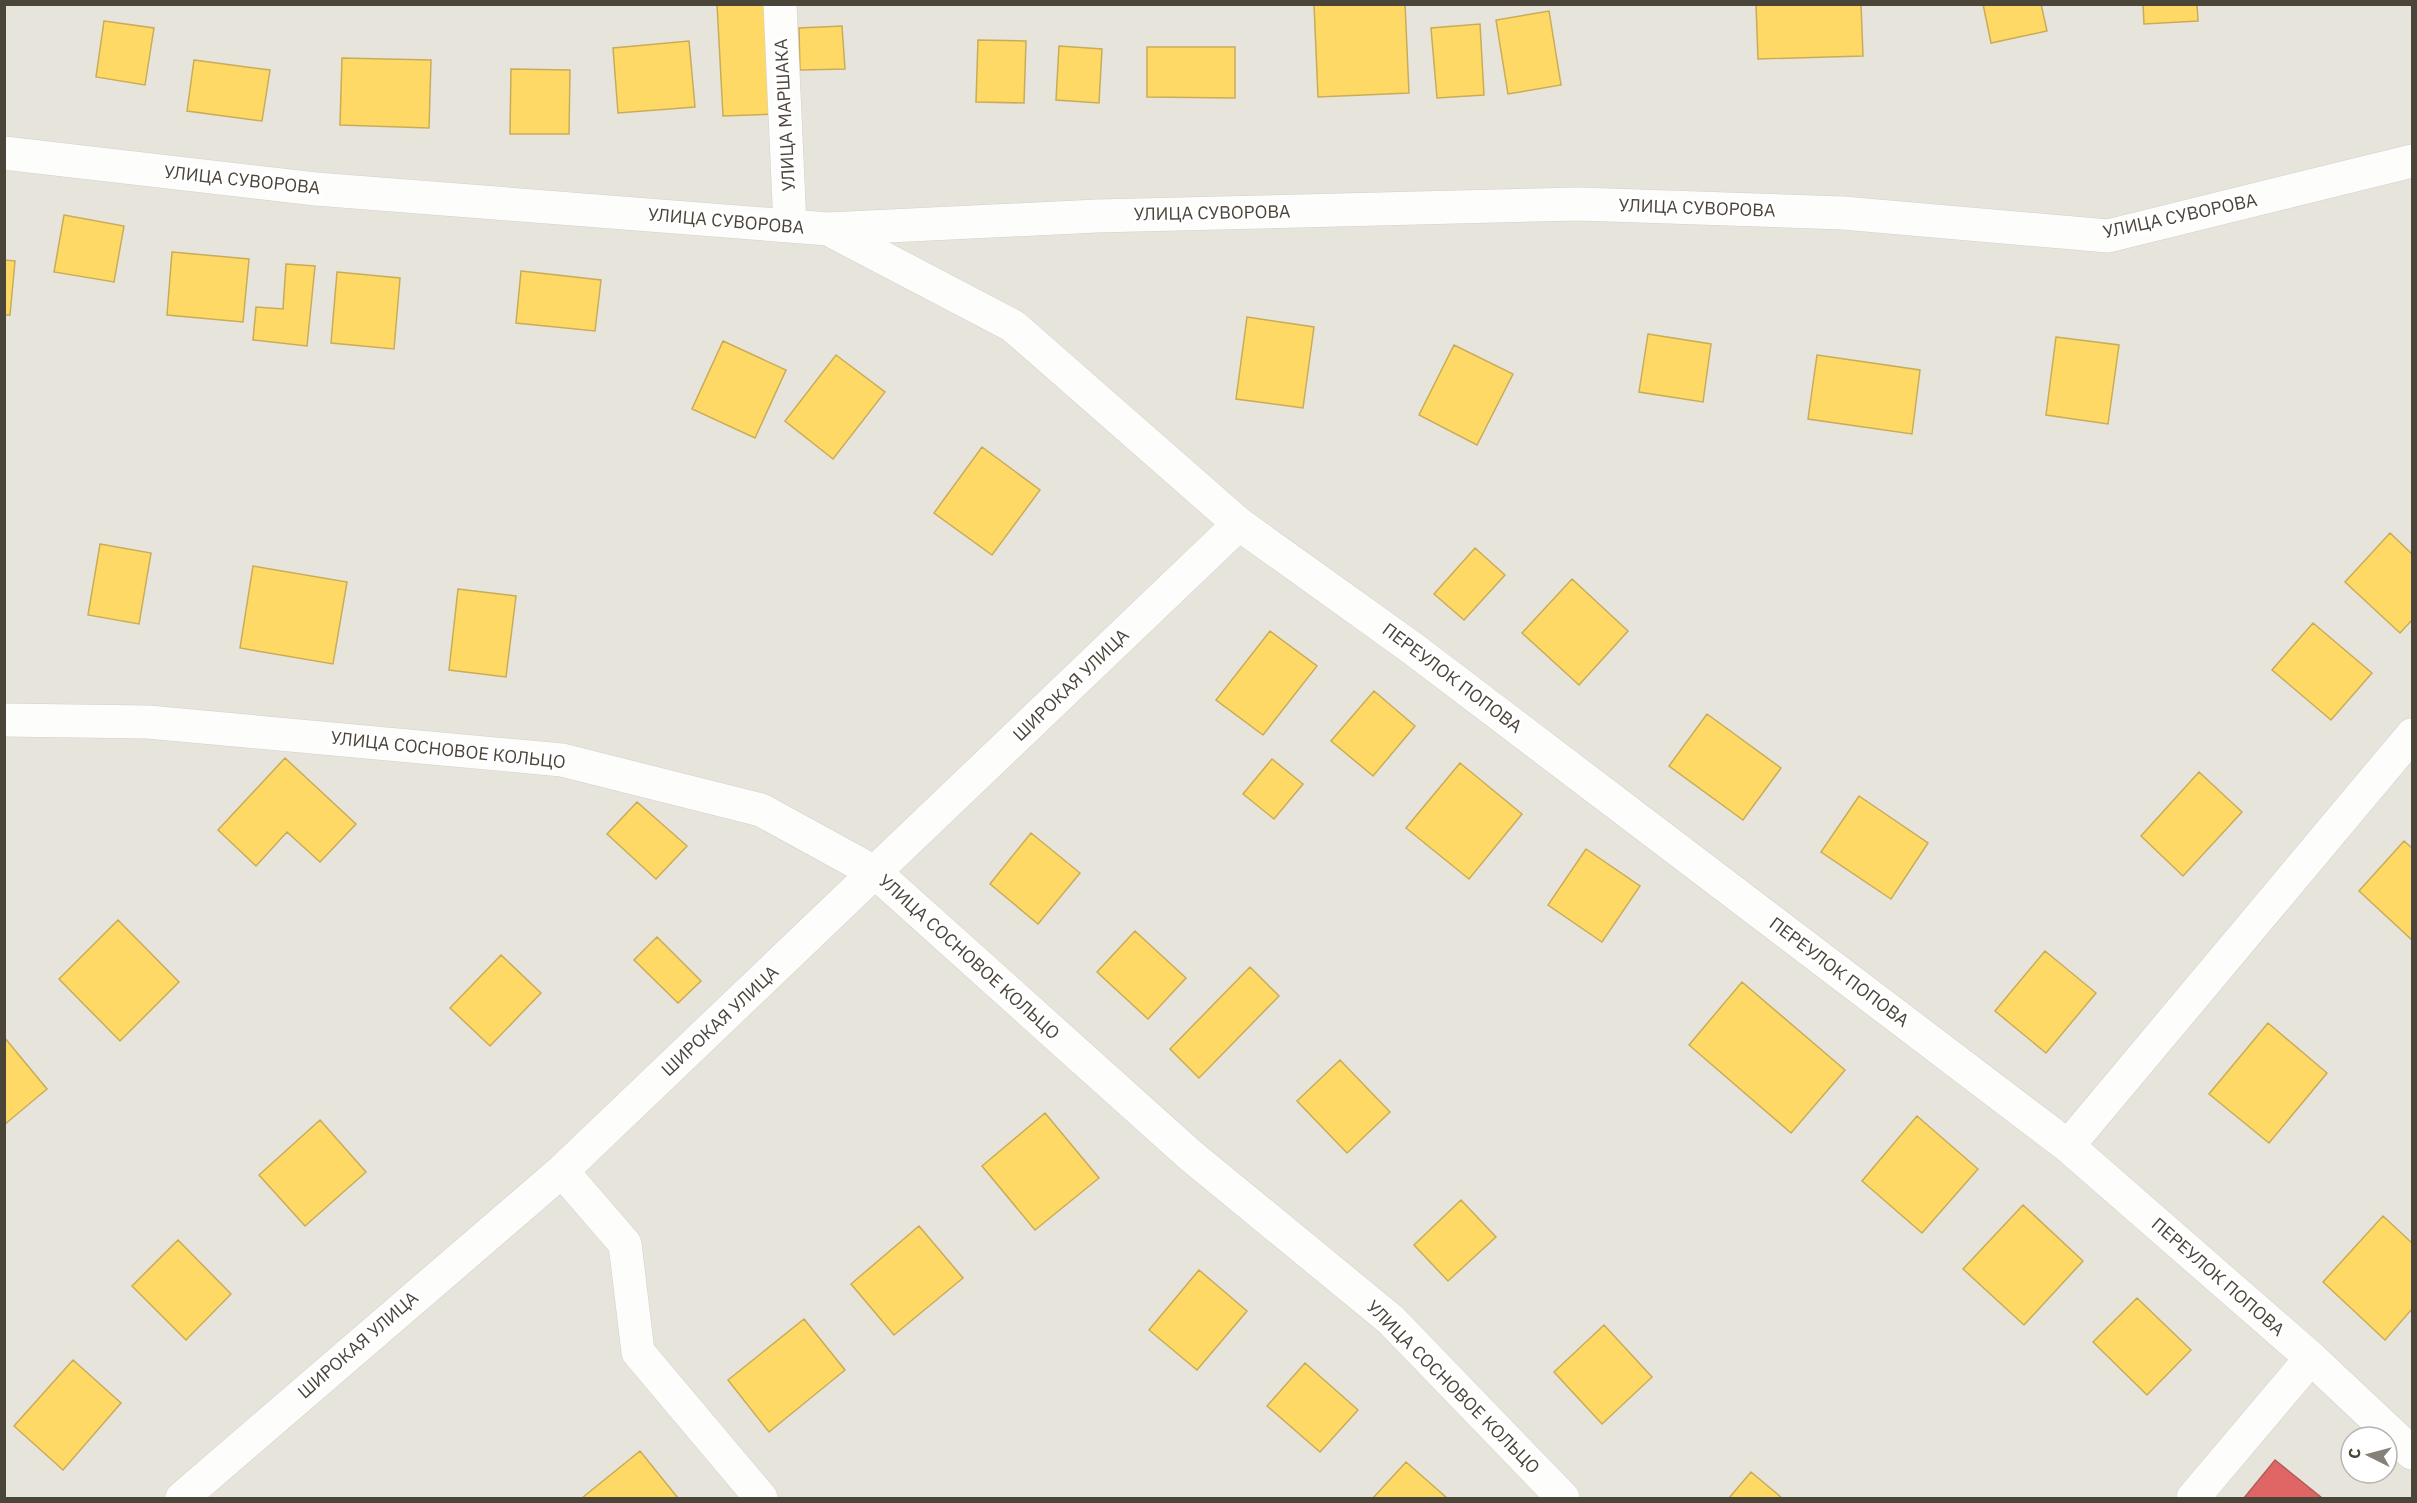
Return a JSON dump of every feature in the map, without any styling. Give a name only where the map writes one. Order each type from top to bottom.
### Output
[{"type":"street","name":"УЛИЦА МАРШАКА","points":[[780,4],[790,226]]},
{"type":"street","name":"УЛИЦА СУВОРОВА","points":[[4,153],[316,189],[828,229],[1097,216],[1579,204],[1843,213],[2108,236],[2412,161]]},
{"type":"street","name":"ПЕРЕУЛОК ПОПОВА","points":[[828,229],[1013,326],[1239,524],[1413,648],[2068,1146],[2312,1358],[2412,1454]]},
{"type":"street","name":"ШИРОКАЯ УЛИЦА","points":[[182,1498],[562,1171],[1239,524]]},
{"type":"street","name":"УЛИЦА СОСНОВОЕ КОЛЬЦО","points":[[4,720],[148,722],[562,760],[761,810],[876,873],[1190,1155],[1390,1320],[1563,1498]]},
{"type":"street","points":[[2068,1146],[2412,735]]},
{"type":"street","points":[[562,1171],[625,1244],[638,1352],[760,1498]]},
{"type":"street","points":[[2193,1498],[2312,1358]]},
{"type":"street","points":[[222,1498],[224,1460]]},
{"type":"shaded area","points":[[5,5],[2412,5],[2412,1498],[5,1498]]},
{"type":"building: Жильё","points":[[717,4],[771,4],[777,114],[723,116]]},
{"type":"building: Жильё","points":[[1314,4],[1405,4],[1409,93],[1318,97]]},
{"type":"building: Жильё","points":[[1756,4],[1861,4],[1863,56],[1758,59]]},
{"type":"building: Жильё","points":[[1983,4],[2041,4],[2047,31],[1991,43]]},
{"type":"building: Жильё","points":[[2143,4],[2197,4],[2198,21],[2144,24]]},
{"type":"building: Жильё","points":[[1549,11],[1561,85],[1508,94],[1496,20]]},
{"type":"building: Жильё","points":[[104,21],[154,28],[145,85],[96,77]]},
{"type":"building: Жильё","points":[[1480,24],[1484,95],[1437,98],[1431,28]]},
{"type":"building: Жильё","points":[[842,26],[845,69],[800,70],[799,28]]},
{"type":"building: Жильё","points":[[978,40],[1026,41],[1024,103],[976,102]]},
{"type":"building: Жильё","points":[[689,41],[695,107],[618,113],[613,48]]},
{"type":"building: Жильё","points":[[1059,46],[1102,49],[1099,103],[1056,100]]},
{"type":"building: Жильё","points":[[1147,47],[1235,47],[1235,98],[1147,97]]},
{"type":"building: Жильё","points":[[342,58],[431,60],[429,128],[340,125]]},
{"type":"building: Жильё","points":[[194,60],[270,70],[262,121],[187,111]]},
{"type":"building: Жильё","points":[[511,69],[570,70],[569,134],[510,134]]},
{"type":"building: Жильё","points":[[64,215],[124,226],[114,282],[54,272]]},
{"type":"building: Жильё","points":[[172,252],[249,259],[243,322],[167,315]]},
{"type":"building: Жильё","points":[[4,260],[15,261],[10,315],[4,315]]},
{"type":"building: Жильё","points":[[286,264],[315,266],[307,346],[253,340],[256,307],[283,309]]},
{"type":"building: Жильё","points":[[521,271],[601,280],[595,331],[516,323]]},
{"type":"building: Жильё","points":[[337,272],[400,278],[394,349],[331,343]]},
{"type":"building: Жильё","points":[[1247,317],[1314,327],[1303,408],[1236,399]]},
{"type":"building: Жильё","points":[[1648,334],[1711,344],[1703,402],[1639,392]]},
{"type":"building: Жильё","points":[[2056,337],[2119,345],[2108,424],[2046,415]]},
{"type":"building: Жильё","points":[[723,341],[786,370],[755,438],[692,409]]},
{"type":"building: Жильё","points":[[1454,345],[1513,374],[1477,445],[1419,415]]},
{"type":"building: Жильё","points":[[836,355],[885,392],[833,459],[785,421]]},
{"type":"building: Жильё","points":[[1817,355],[1920,370],[1912,434],[1808,419]]},
{"type":"building: Жильё","points":[[982,447],[1040,490],[992,555],[934,513]]},
{"type":"building: Жильё","points":[[2390,533],[2412,554],[2412,620],[2400,633],[2345,582]]},
{"type":"building: Жильё","points":[[100,544],[151,553],[139,624],[88,615]]},
{"type":"building: Жильё","points":[[1475,548],[1505,575],[1464,620],[1434,594]]},
{"type":"building: Жильё","points":[[253,566],[347,582],[333,664],[240,648]]},
{"type":"building: Жильё","points":[[1572,579],[1628,631],[1579,685],[1522,633]]},
{"type":"building: Жильё","points":[[458,589],[516,596],[506,677],[449,670]]},
{"type":"building: Жильё","points":[[2313,623],[2372,673],[2331,720],[2272,670]]},
{"type":"building: Жильё","points":[[1270,631],[1317,666],[1263,735],[1216,700]]},
{"type":"building: Жильё","points":[[1374,691],[1415,726],[1373,776],[1331,741]]},
{"type":"building: Жильё","points":[[1707,714],[1781,768],[1743,820],[1669,766]]},
{"type":"building: Жильё","points":[[285,758],[356,824],[320,862],[287,832],[256,866],[218,830]]},
{"type":"building: Жильё","points":[[1272,759],[1303,784],[1274,819],[1243,794]]},
{"type":"building: Жильё","points":[[1460,763],[1522,814],[1469,879],[1406,828]]},
{"type":"building: Жильё","points":[[2199,772],[2242,812],[2183,876],[2141,836]]},
{"type":"building: Жильё","points":[[1859,796],[1928,843],[1891,899],[1821,852]]},
{"type":"building: Жильё","points":[[637,802],[687,846],[656,879],[607,834]]},
{"type":"building: Жильё","points":[[1031,833],[1080,873],[1038,924],[990,884]]},
{"type":"building: Жильё","points":[[2404,841],[2412,848],[2412,940],[2359,891]]},
{"type":"building: Жильё","points":[[1586,849],[1640,886],[1602,942],[1548,905]]},
{"type":"building: Жильё","points":[[118,920],[179,982],[120,1041],[59,979]]},
{"type":"building: Жильё","points":[[1135,931],[1186,978],[1148,1019],[1097,972]]},
{"type":"building: Жильё","points":[[657,937],[701,981],[678,1003],[634,960]]},
{"type":"building: Жильё","points":[[2045,951],[2096,993],[2046,1053],[1995,1011]]},
{"type":"building: Жильё","points":[[501,955],[541,993],[490,1046],[450,1008]]},
{"type":"building: Жильё","points":[[1250,967],[1279,996],[1199,1078],[1170,1049]]},
{"type":"building: Жильё","points":[[1742,982],[1845,1070],[1791,1133],[1689,1045]]},
{"type":"building: Жильё","points":[[2268,1023],[2327,1073],[2269,1143],[2209,1094]]},
{"type":"building: Жильё","points":[[4,1037],[47,1089],[4,1125]]},
{"type":"building: Жильё","points":[[1340,1060],[1390,1112],[1347,1153],[1297,1101]]},
{"type":"building: Жильё","points":[[1045,1113],[1099,1178],[1035,1230],[982,1166]]},
{"type":"building: Жильё","points":[[1917,1116],[1978,1169],[1922,1233],[1862,1181]]},
{"type":"building: Жильё","points":[[320,1120],[366,1172],[305,1226],[259,1175]]},
{"type":"building: Жильё","points":[[1461,1200],[1496,1237],[1448,1281],[1414,1245]]},
{"type":"building: Жильё","points":[[2023,1205],[2083,1261],[2024,1325],[1963,1269]]},
{"type":"building: Жильё","points":[[2383,1216],[2412,1243],[2412,1309],[2385,1340],[2323,1282]]},
{"type":"building: Жильё","points":[[919,1226],[963,1278],[894,1335],[851,1284]]},
{"type":"building: Жильё","points":[[178,1240],[231,1294],[186,1340],[132,1286]]},
{"type":"building: Жильё","points":[[1199,1270],[1247,1311],[1197,1370],[1149,1330]]},
{"type":"building: Жильё","points":[[2137,1298],[2191,1350],[2147,1395],[2093,1342]]},
{"type":"building: Жильё","points":[[804,1319],[845,1370],[769,1432],[728,1380]]},
{"type":"building: Жильё","points":[[1604,1325],[1652,1377],[1602,1424],[1554,1372]]},
{"type":"building: Жильё","points":[[73,1360],[121,1403],[63,1470],[14,1426]]},
{"type":"building: Жильё","points":[[1305,1363],[1358,1410],[1320,1452],[1267,1406]]},
{"type":"building: Жильё","points":[[640,1451],[678,1498],[582,1498]]},
{"type":"building: Жильё","points":[[1406,1462],[1447,1498],[1373,1498]]},
{"type":"building: Жильё","points":[[1751,1472],[1782,1498],[1729,1498]]},
{"type":"building: Торговля","points":[[2275,1460],[2322,1498],[2244,1498]]}]
